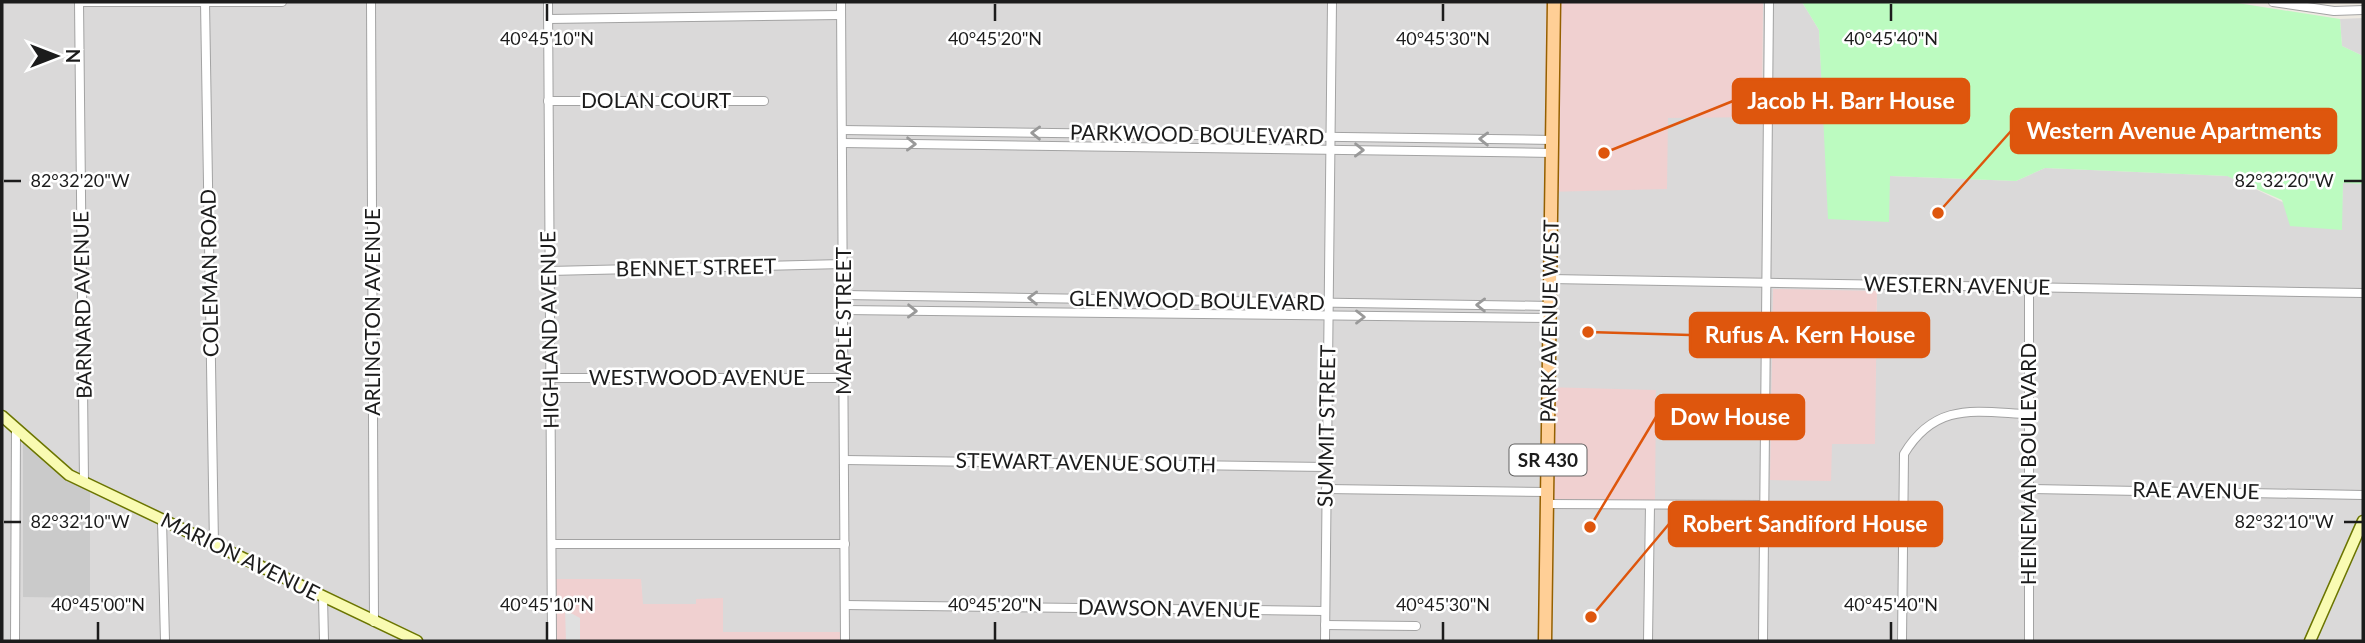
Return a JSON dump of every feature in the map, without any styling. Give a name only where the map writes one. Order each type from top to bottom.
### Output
[{"type":"main road","name":"PARK AVENUE WEST","points":[[1545,641],[1554,2]]},
{"type":"street","points":[[79,2],[282,2]]},
{"type":"street","name":"BARNARD AVENUE","points":[[79,2],[84,482]]},
{"type":"street","name":"COLEMAN ROAD","points":[[205,2],[214,545]]},
{"type":"street","name":"ARLINGTON AVENUE","points":[[371,2],[374,622]]},
{"type":"street","name":"HIGHLAND AVENUE","points":[[548,2],[552,641]]},
{"type":"street","name":"MAPLE STREET","points":[[841,2],[845,641]]},
{"type":"street","name":"SUMMIT STREET","points":[[1325,641],[1332,2]]},
{"type":"street","points":[[1762,641],[1769,2]]},
{"type":"street","points":[[2273,2],[2334,11],[2363,9]]},
{"type":"street","points":[[548,19],[841,15]]},
{"type":"street","name":"DOLAN COURT","points":[[548,101],[764,101]]},
{"type":"street","name":"PARKWOOD BOULEVARD","points":[[842,130],[1330,137],[1553,146]]},
{"type":"street","points":[[843,143],[1330,149],[1553,146]]},
{"type":"street","name":"BENNET STREET","points":[[549,271],[843,264]]},
{"type":"street","name":"WESTERN AVENUE","points":[[1550,279],[2363,293]]},
{"type":"street","name":"HEINEMAN BOULEVARD","points":[[2029,288],[2029,641]]},
{"type":"street","name":"GLENWOOD BOULEVARD","points":[[844,295],[1328,303],[1550,312]]},
{"type":"street","name":"GLENWOOD BOULEVARD","points":[[844,310],[1328,317],[1550,312]]},
{"type":"street","name":"WESTWOOD AVENUE","points":[[551,378],[844,378]]},
{"type":"street","points":[[1902,641],[1904,454],[1944,415],[1962,412],[2029,414]]},
{"type":"street","name":"MARION AVENUE","points":[[2,416],[60,468],[84,482],[417,641]]},
{"type":"street","points":[[15,641],[16,429]]},
{"type":"street","name":"STEWART AVENUE SOUTH","points":[[845,460],[1327,467]]},
{"type":"street","points":[[1326,489],[1650,505],[1764,505]]},
{"type":"street","name":"RAE AVENUE","points":[[2029,489],[2363,495]]},
{"type":"street","points":[[1648,641],[1650,505]]},
{"type":"street","points":[[162,520],[165,641]]},
{"type":"street","points":[[2310,641],[2363,521]]},
{"type":"street","points":[[552,544],[845,544]]},
{"type":"street","points":[[323,597],[324,641]]},
{"type":"street","name":"DAWSON AVENUE","points":[[845,604],[1325,611]]},
{"type":"street","points":[[1325,625],[1416,626]]},
{"type":"shaded area","points":[[2,2],[1546,4],[1545,192],[1668,117],[1762,117],[1763,2],[1802,2],[1819,30],[1822,84],[1890,176],[2016,181],[2045,168],[2228,176],[2341,230],[2343,182],[2363,184],[2363,641],[840,641],[840,632],[723,632],[696,599],[696,604],[642,604],[641,580],[550,580],[547,641],[2,641]],"holes":[[[1877,291],[1874,444],[1832,444]],[[23,443],[70,481],[23,597]]]},
{"type":"shaded area","points":[[1546,2],[1763,2],[1762,117],[1668,118],[1667,189],[1544,192]]},
{"type":"shaded area","points":[[2363,18],[2363,56],[2342,46],[2340,19]]},
{"type":"shaded area","points":[[1773,289],[1877,291],[1875,444],[1832,444],[1831,481],[1770,480]]},
{"type":"shaded area","points":[[1543,387],[1656,390],[1655,502],[1541,500]]},
{"type":"shaded area","points":[[23,442],[61,476],[90,491],[90,598],[23,597]]},
{"type":"shaded area","points":[[550,579],[641,579],[643,604],[696,604],[696,599],[723,598],[723,632],[840,632],[840,641],[547,641]]},
{"type":"shaded area","points":[[565,610],[580,618],[580,641],[566,641]]},
{"type":"green space","points":[[1802,2],[2231,2],[2340,19],[2342,46],[2363,56],[2363,184],[2343,183],[2342,230],[2290,226],[2282,200],[2227,176],[2045,168],[2016,181],[1890,176],[1889,222],[1828,219],[1819,30]]},
{"type":"place","name":"Jacob H. Barr House","points":[[1604,153]]},
{"type":"place","name":"Western Avenue Apartments","points":[[1938,213]]},
{"type":"place","name":"Rufus A. Kern House","points":[[1588,332]]},
{"type":"place","name":"Dow House","points":[[1590,527]]},
{"type":"place","name":"Robert Sandiford House","points":[[1591,617]]}]
